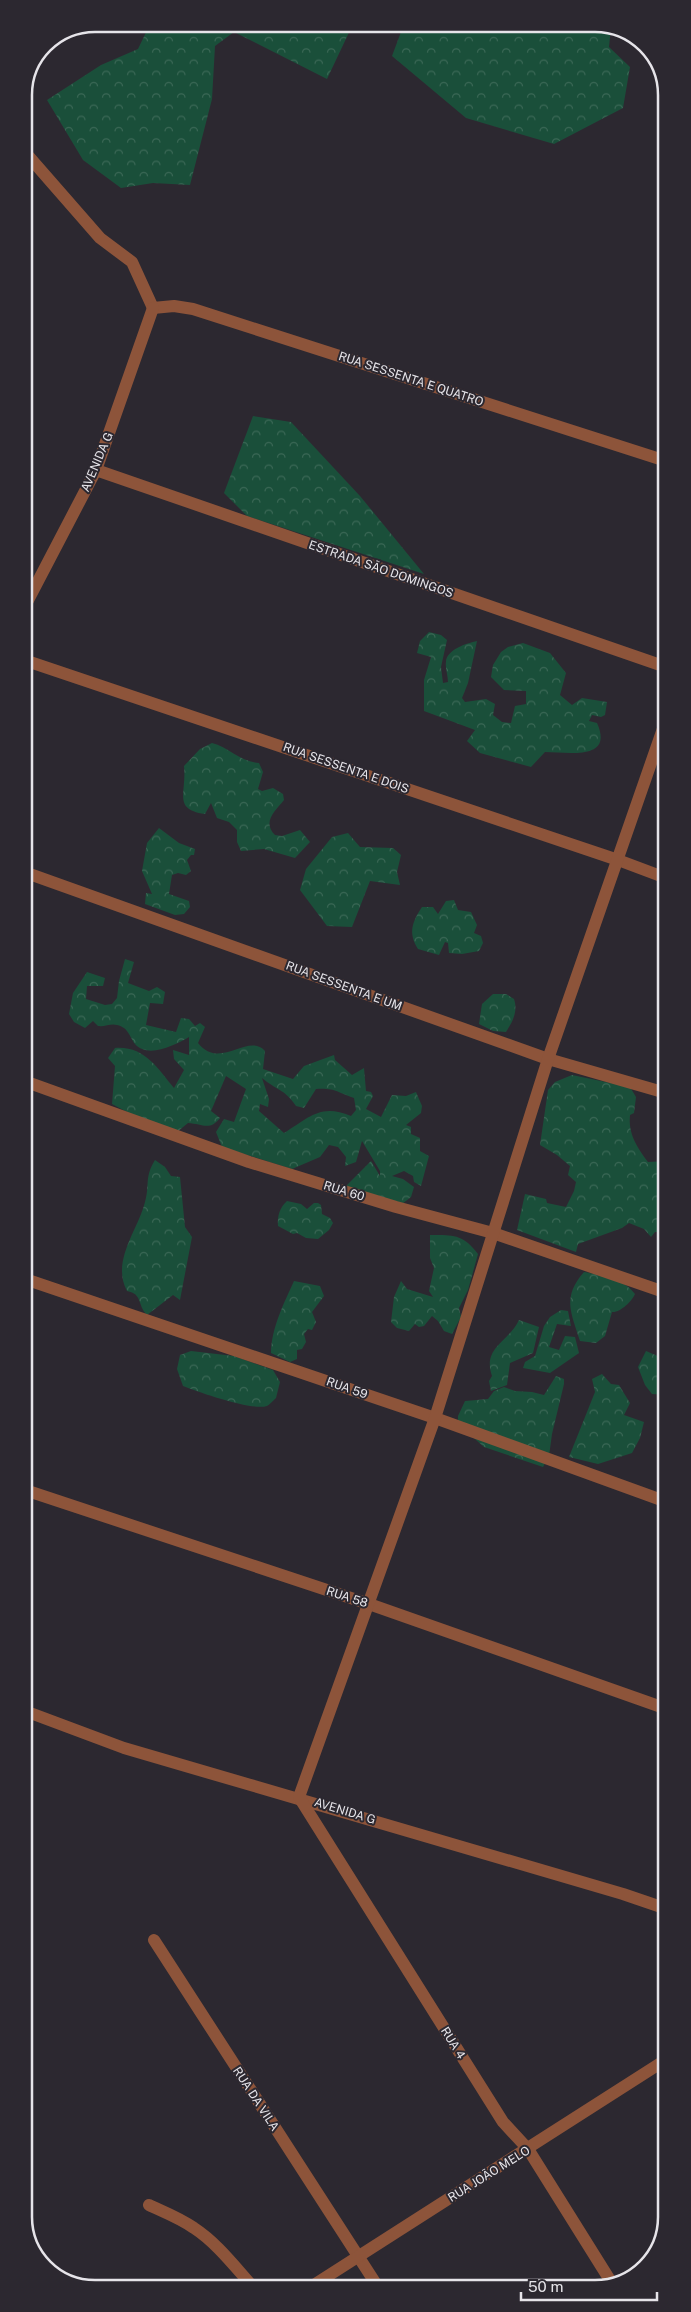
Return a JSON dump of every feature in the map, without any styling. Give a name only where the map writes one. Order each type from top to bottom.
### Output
[{"type":"street","points":[[33,161],[100,238],[132,262],[153,308]]},
{"type":"street","name":"RUA SESSENTA E QUATRO","points":[[153,308],[174,306],[193,309],[658,458]]},
{"type":"street","name":"AVENIDA G","points":[[33,591],[96,470],[153,308]]},
{"type":"street","name":"ESTRADA SÃO DOMINGOS","points":[[96,470],[658,664]]},
{"type":"street","name":"RUA SESSENTA E DOIS","points":[[33,663],[658,875]]},
{"type":"street","points":[[299,1797],[435,1418],[548,1060],[658,743]]},
{"type":"street","name":"RUA SESSENTA E UM","points":[[33,875],[548,1060],[658,1091]]},
{"type":"street","name":"RUA 60","points":[[33,1085],[249,1162],[396,1207],[493,1233],[658,1290]]},
{"type":"street","name":"RUA 59","points":[[33,1282],[435,1418],[658,1499]]},
{"type":"street","name":"RUA 58","points":[[33,1493],[369,1604],[658,1706]]},
{"type":"street","name":"AVENIDA G","points":[[33,1714],[124,1748],[299,1797],[658,1906]]},
{"type":"street","name":"RUA 4","points":[[299,1797],[503,2122],[528,2149],[609,2278]]},
{"type":"street","name":"RUA DA VILA","points":[[154,1940],[373,2280]]},
{"type":"street","name":"RUA JOÃO MELO","points":[[323,2279],[658,2064]]},
{"type":"street","points":[[149,2205],[195,2228],[214,2244],[246,2279]]},
{"type":"green space","points":[[146,32],[234,32],[215,46],[212,99],[190,185],[153,183],[121,188],[83,160],[47,100],[101,65],[138,49]]},
{"type":"green space","points":[[235,32],[349,33],[327,79]]},
{"type":"green space","points":[[401,33],[600,33],[610,35],[609,47],[630,67],[623,108],[554,144],[466,118],[392,56]]},
{"type":"green space","points":[[253,416],[291,422],[360,496],[424,574],[247,516],[224,493]]},
{"type":"green space","points":[[429,632],[441,635],[447,640],[441,667],[443,683],[448,682],[446,664],[449,654],[463,645],[477,641],[468,683],[462,698],[465,702],[486,699],[495,704],[493,715],[502,722],[511,723],[515,706],[526,704],[526,691],[504,690],[491,677],[493,665],[501,652],[508,647],[523,643],[550,653],[566,673],[560,695],[572,705],[582,698],[607,702],[605,715],[601,717],[592,715],[589,721],[597,723],[601,735],[599,744],[594,749],[586,752],[545,752],[531,767],[480,753],[467,741],[475,730],[424,711],[424,680],[431,657],[417,653],[420,641]]},
{"type":"green space","points":[[212,743],[246,760],[259,763],[263,772],[258,789],[262,791],[273,788],[283,794],[284,800],[271,817],[270,826],[275,835],[282,836],[300,830],[310,842],[295,858],[264,849],[241,851],[237,842],[237,830],[229,822],[217,818],[211,803],[205,814],[195,812],[185,804],[183,798],[184,766],[200,749]]},
{"type":"green space","points":[[159,828],[179,843],[195,849],[194,855],[191,855],[187,860],[191,871],[186,875],[178,873],[172,875],[169,894],[189,901],[190,907],[184,914],[175,915],[145,904],[146,893],[152,894],[142,871],[147,843]]},
{"type":"green space","points":[[348,833],[360,847],[393,848],[401,855],[397,872],[400,885],[370,881],[352,927],[327,926],[300,890],[306,869],[332,837]]},
{"type":"green space","points":[[454,900],[458,910],[471,912],[477,925],[474,933],[481,936],[483,943],[479,951],[462,954],[449,953],[448,943],[445,942],[439,955],[418,949],[413,938],[412,928],[422,907],[433,907],[438,914],[446,901]]},
{"type":"green space","points":[[125,959],[134,962],[128,983],[149,991],[157,987],[165,992],[163,1004],[150,1003],[146,1025],[176,1032],[181,1018],[189,1019],[195,1026],[200,1023],[205,1027],[198,1043],[206,1051],[224,1053],[250,1046],[258,1046],[265,1051],[263,1069],[293,1079],[304,1066],[334,1055],[335,1060],[352,1075],[364,1068],[366,1091],[371,1092],[373,1096],[366,1109],[381,1117],[392,1095],[406,1096],[416,1092],[422,1106],[421,1113],[406,1125],[411,1127],[411,1134],[420,1138],[420,1151],[429,1156],[421,1186],[414,1182],[413,1176],[404,1171],[392,1176],[403,1179],[414,1187],[411,1197],[402,1204],[342,1190],[371,1161],[380,1176],[380,1171],[362,1141],[356,1162],[345,1166],[346,1157],[338,1147],[329,1145],[320,1157],[292,1169],[222,1147],[216,1132],[224,1119],[234,1122],[246,1089],[226,1076],[211,1111],[220,1118],[209,1126],[188,1123],[177,1132],[144,1121],[112,1104],[115,1066],[108,1058],[115,1048],[125,1048],[142,1055],[156,1066],[174,1088],[184,1070],[174,1059],[173,1050],[189,1055],[189,1037],[162,1049],[147,1050],[135,1044],[121,1026],[112,1024],[98,1026],[93,1021],[85,1028],[74,1022],[69,1014],[73,993],[87,972],[105,978],[103,986],[87,986],[86,999],[105,1005],[112,1004],[117,998]],"holes":[[[262,1078],[284,1093],[296,1106],[304,1108],[316,1089],[328,1089],[354,1098],[356,1110],[351,1116],[331,1111],[315,1114],[284,1133],[259,1111],[260,1104],[268,1107],[269,1099]]]},
{"type":"green space","points":[[493,994],[506,994],[514,999],[514,1016],[506,1032],[493,1031],[479,1024],[482,1004]]},
{"type":"green space","points":[[572,1075],[630,1087],[636,1097],[634,1113],[630,1115],[630,1128],[634,1140],[648,1162],[658,1161],[658,1232],[655,1232],[651,1237],[644,1229],[629,1223],[622,1228],[578,1244],[576,1252],[517,1230],[525,1194],[546,1199],[547,1203],[566,1207],[574,1191],[576,1182],[568,1175],[570,1166],[557,1155],[540,1145],[548,1090],[555,1082]]},
{"type":"green space","points":[[155,1160],[165,1167],[171,1176],[180,1177],[185,1227],[192,1237],[180,1300],[173,1295],[147,1315],[138,1297],[132,1292],[127,1291],[123,1280],[122,1268],[127,1246],[142,1213],[148,1177]]},
{"type":"green space","points":[[287,1201],[301,1204],[307,1209],[314,1203],[321,1205],[322,1214],[330,1218],[333,1223],[329,1230],[318,1239],[306,1238],[297,1233],[293,1234],[278,1226],[279,1212]]},
{"type":"green space","points":[[430,1235],[457,1237],[473,1247],[478,1254],[468,1290],[459,1308],[461,1317],[452,1334],[444,1331],[438,1321],[432,1316],[424,1326],[419,1327],[415,1324],[409,1331],[397,1328],[391,1322],[394,1297],[401,1281],[407,1289],[433,1297],[429,1291],[434,1268],[430,1258]]},
{"type":"green space","points":[[584,1272],[605,1276],[618,1281],[635,1294],[619,1311],[612,1312],[605,1336],[596,1343],[580,1341],[570,1305],[573,1289]]},
{"type":"green space","points":[[294,1281],[320,1286],[324,1296],[312,1312],[316,1322],[312,1330],[308,1329],[304,1334],[306,1342],[302,1349],[297,1350],[297,1359],[290,1362],[271,1353],[276,1325]]},
{"type":"green space","points":[[561,1310],[568,1311],[571,1326],[557,1324],[549,1347],[559,1350],[565,1336],[575,1337],[579,1353],[550,1373],[523,1368],[525,1362],[535,1356],[544,1326],[550,1317]]},
{"type":"green space","points":[[519,1320],[539,1327],[533,1353],[510,1363],[507,1385],[491,1391],[489,1381],[492,1376],[491,1358],[498,1345],[515,1328]]},
{"type":"green space","points":[[191,1351],[234,1356],[273,1370],[280,1382],[276,1398],[267,1406],[250,1406],[183,1386],[177,1369],[180,1355]]},
{"type":"green space","points":[[646,1351],[658,1356],[658,1394],[652,1394],[645,1385],[638,1367]]},
{"type":"green space","points":[[602,1374],[611,1384],[619,1385],[630,1403],[624,1415],[644,1422],[640,1438],[632,1453],[598,1464],[569,1457],[595,1392],[592,1379]]},
{"type":"green space","points":[[556,1376],[564,1379],[564,1384],[552,1434],[549,1456],[543,1467],[484,1447],[458,1424],[458,1416],[465,1401],[488,1399],[494,1391],[504,1387],[515,1391],[544,1395]]}]
